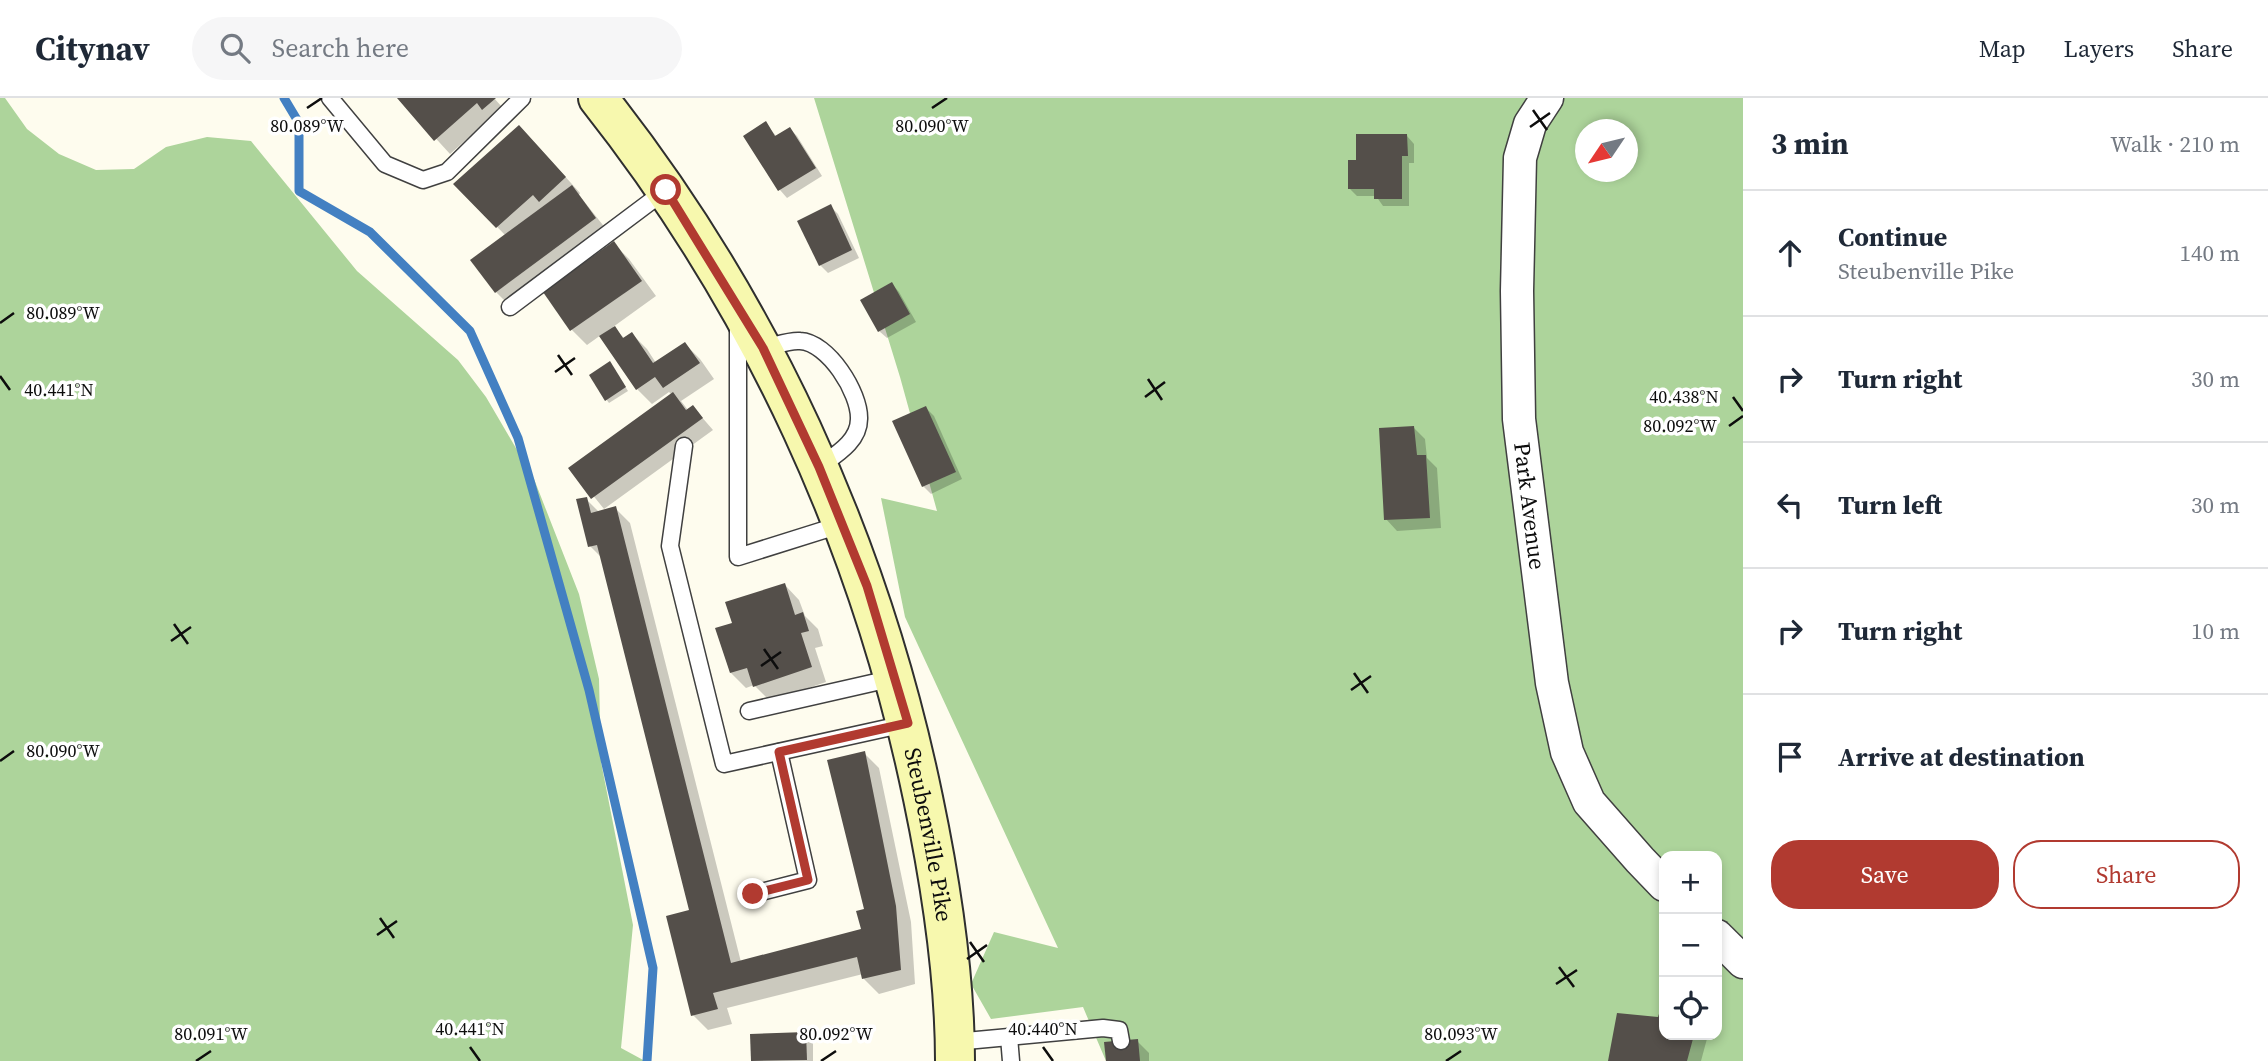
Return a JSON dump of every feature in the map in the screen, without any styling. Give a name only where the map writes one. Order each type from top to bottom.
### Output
[{"type":"main road","name":"Steubenville Pike","points":[[598,98],[666,190],[763,348],[819,467],[867,586],[908,723],[936,856],[947,941],[955,1052]]},
{"type":"street","name":"Park Avenue","points":[[1547,98],[1530,124],[1520,158],[1517,291],[1519,419],[1552,682],[1567,752],[1589,802],[1659,880]]},
{"type":"street","points":[[1722,941],[1743,962]]},
{"type":"lane","points":[[330,98],[385,164],[423,180],[447,172],[522,98]]},
{"type":"lane","points":[[510,307],[666,190]]},
{"type":"lane","points":[[738,304],[738,557],[843,524]]},
{"type":"lane","points":[[763,348],[801,341],[817,346],[840,368],[854,396],[859,419],[849,444],[819,467]]},
{"type":"lane","points":[[684,446],[670,546],[724,764],[908,723]]},
{"type":"lane","points":[[749,711],[894,678]]},
{"type":"lane","points":[[753,894],[808,880],[779,752]]},
{"type":"lane","points":[[955,1052],[1009,1037],[1103,1028],[1119,1030],[1121,1041]]},
{"type":"lane","points":[[1009,1037],[1011,1061]]},
{"type":"green space","points":[[0,98],[5,98],[27,129],[59,154],[96,170],[134,169],[166,147],[207,137],[251,141],[357,271],[458,360],[486,397],[534,479],[579,594],[599,679],[601,762],[633,925],[621,1048],[645,1061],[0,1061]]},
{"type":"green space","points":[[814,98],[1743,98],[1743,1061],[1106,1061],[1083,1007],[991,1019],[971,984],[994,932],[1058,948],[905,617],[881,498],[937,511],[900,377]]},
{"type":"building","points":[[397,98],[496,98],[482,110],[477,103],[434,141]]},
{"type":"building","points":[[766,121],[775,136],[790,127],[816,168],[778,191],[743,136]]},
{"type":"building","points":[[519,125],[566,177],[539,202],[533,195],[496,228],[453,184]]},
{"type":"building","points":[[1356,134],[1407,134],[1408,156],[1402,156],[1402,199],[1374,199],[1374,189],[1348,189],[1348,160],[1356,160]]},
{"type":"building","points":[[572,185],[596,218],[495,293],[470,260]]},
{"type":"building","points":[[831,204],[852,250],[819,266],[797,221]]},
{"type":"building","points":[[614,241],[642,281],[570,331],[543,292]]},
{"type":"building","points":[[892,282],[910,314],[878,332],[860,300]]},
{"type":"building","points":[[615,326],[623,338],[632,332],[653,363],[685,342],[700,363],[663,388],[655,377],[636,390],[599,336]]},
{"type":"building","points":[[610,361],[626,387],[605,401],[589,375]]},
{"type":"building","points":[[673,392],[686,410],[693,405],[703,418],[591,499],[568,468]]},
{"type":"building","points":[[926,406],[956,472],[922,487],[892,421]]},
{"type":"building","points":[[1414,426],[1417,455],[1426,455],[1430,518],[1384,520],[1379,428]]},
{"type":"building","points":[[587,497],[591,513],[616,506],[731,963],[861,929],[856,911],[864,909],[827,760],[865,751],[896,906],[901,970],[862,979],[857,957],[713,993],[718,1009],[691,1016],[666,916],[689,910],[597,545],[588,547],[576,499]]},
{"type":"building","points":[[785,583],[795,615],[803,612],[809,631],[801,633],[812,667],[753,687],[747,668],[730,673],[715,628],[732,623],[725,602]]},
{"type":"building","points":[[1617,1013],[1658,1017],[1659,1014],[1659,1040],[1693,1040],[1687,1061],[1608,1061]]},
{"type":"building","points":[[806,1032],[807,1060],[751,1061],[750,1034]]},
{"type":"building","points":[[1138,1039],[1140,1061],[1106,1061],[1104,1042]]},
{"type":"waterway","points":[[284,98],[299,123],[299,191],[370,232],[470,331],[518,438],[589,690],[653,968],[647,1061]]},
{"type":"route","points":[[666,190],[763,348],[819,467],[867,586],[908,723],[779,752],[808,880],[753,894]]}]
